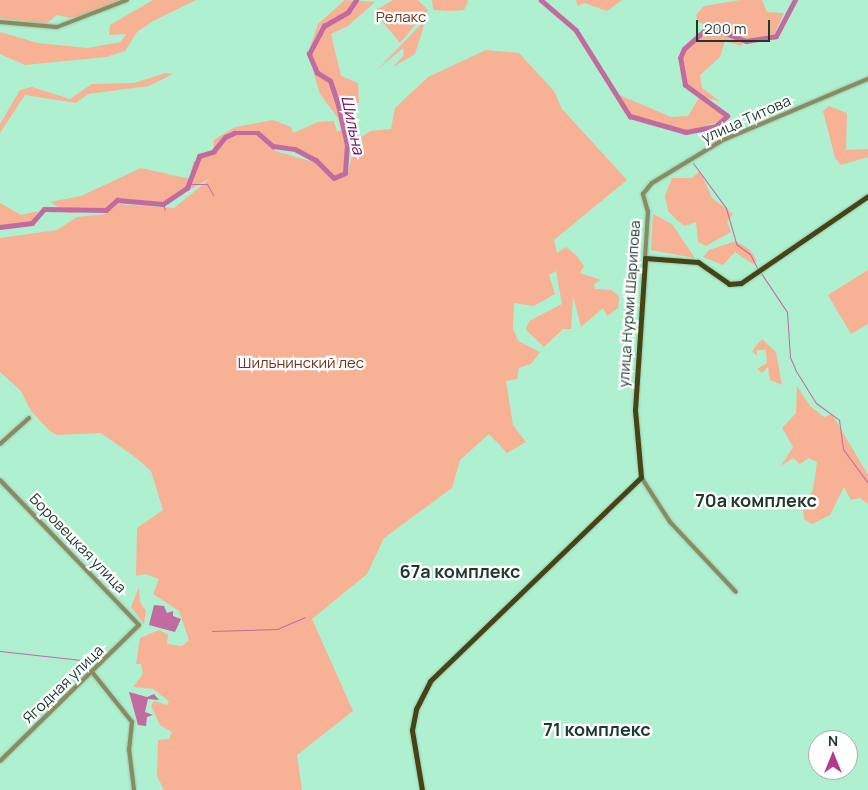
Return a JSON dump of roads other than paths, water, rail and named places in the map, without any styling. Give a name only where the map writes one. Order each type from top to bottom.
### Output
[{"type":"main road","points":[[645,258],[698,262],[729,284],[753,275],[868,196]]},
{"type":"main road","name":"улица Нурми Шарипова","points":[[641,477],[636,416],[645,258]]},
{"type":"main road","points":[[422,790],[412,730],[416,709],[430,681],[641,477]]},
{"type":"street","points":[[0,22],[56,27],[127,0]]},
{"type":"street","name":"улица Титова","points":[[643,194],[652,182],[707,147],[868,79]]},
{"type":"street","name":"улица Нурми Шарипова","points":[[643,194],[648,212],[645,258]]},
{"type":"street","points":[[0,444],[29,418]]},
{"type":"street","points":[[641,477],[670,522],[736,592]]},
{"type":"street","name":"Боровецкая улица","points":[[0,480],[139,622]]},
{"type":"street","name":"Ягодная улица","points":[[0,761],[138,628],[139,622]]},
{"type":"street","points":[[92,672],[132,722],[129,749],[134,790]]},
{"type":"waterway","name":"Шильна","points":[[0,227],[32,223],[44,209],[106,210],[117,200],[163,204],[187,188],[199,156],[213,152],[225,137],[234,133],[258,133],[273,146],[295,149],[316,160],[334,178],[345,173],[347,145],[338,105],[330,81],[317,73],[309,54],[324,26],[348,12],[356,0]]},
{"type":"waterway","name":"Шильна","points":[[541,0],[576,30],[630,116],[686,132],[716,126],[727,116],[685,85],[680,58],[684,49],[704,31],[715,29],[746,41],[776,36],[795,0]]},
{"type":"waterway","points":[[693,163],[726,208],[736,244],[750,254],[757,268]]},
{"type":"waterway","points":[[189,184],[207,184],[213,195]]},
{"type":"waterway","name":"Шильна","points":[[163,204],[165,210]]},
{"type":"waterway","points":[[761,273],[787,312],[790,357],[796,371],[816,403],[839,420],[843,449],[868,483]]},
{"type":"waterway","points":[[212,631],[277,629],[305,617]]},
{"type":"waterway","points":[[0,651],[90,661]]},
{"type":"district","name":"70а комплекс","points":[[756,500]]},
{"type":"district","name":"67а комплекс","points":[[460,571]]},
{"type":"district","name":"71 комплекс","points":[[597,729]]},
{"type":"park label","name":"Релакс","points":[[401,17]]},
{"type":"park label","name":"Шильнинский лес","points":[[301,363]]}]
